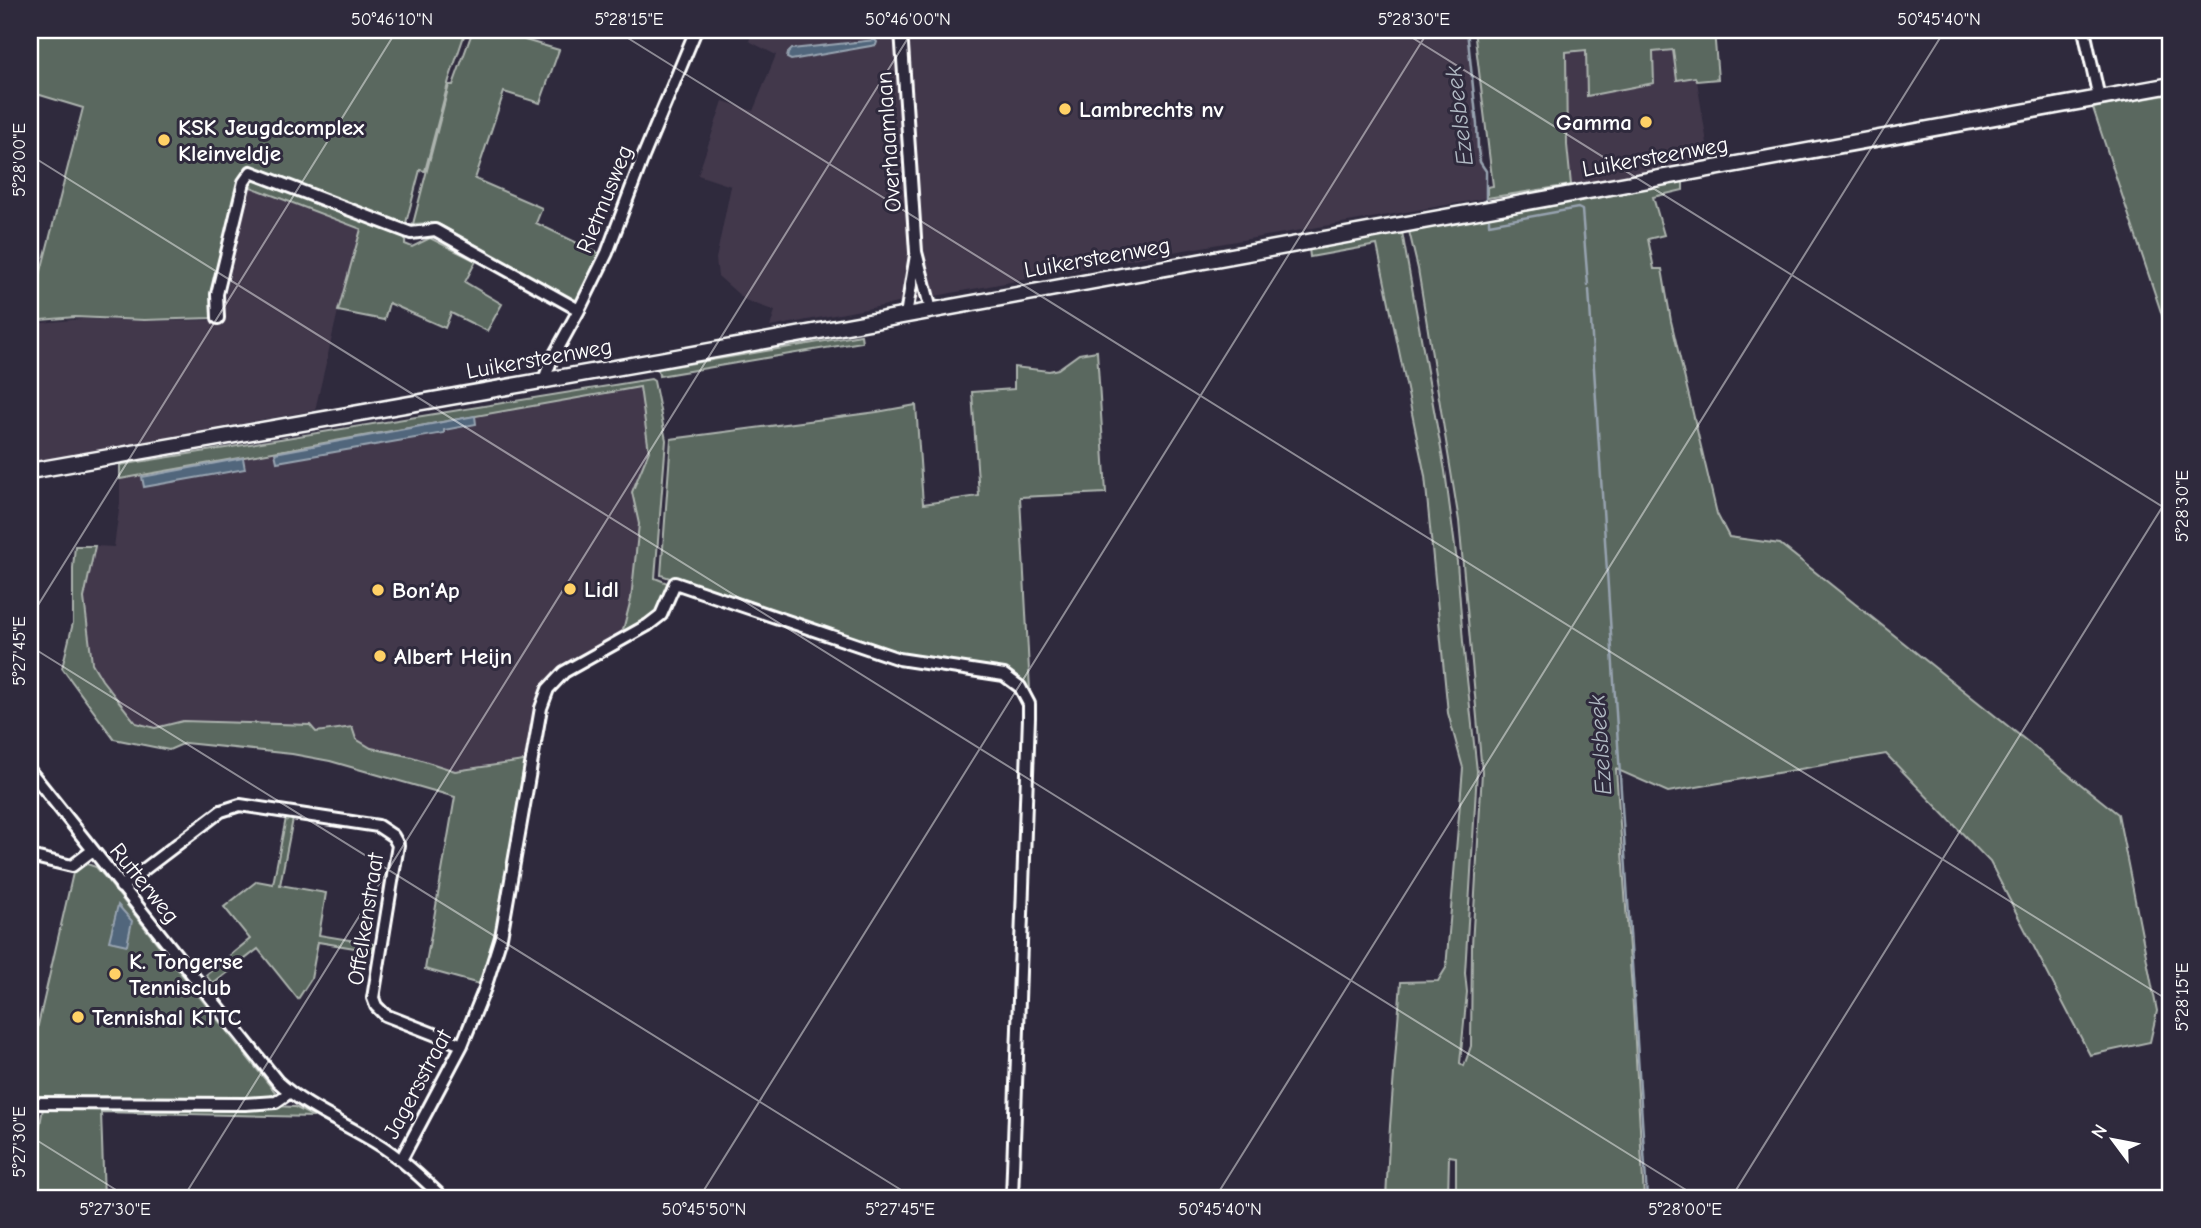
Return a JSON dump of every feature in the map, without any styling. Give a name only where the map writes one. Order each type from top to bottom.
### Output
[{"type":"main road","name":"Luikersteenweg","points":[[30,471],[2171,85]]},
{"type":"street","name":"Rietmusweg","points":[[544,380],[551,361],[607,253],[643,157],[696,30]]},
{"type":"street","name":"Overhaamlaan","points":[[901,30],[916,252],[931,310]]},
{"type":"street","points":[[2084,30],[2099,99]]},
{"type":"street","points":[[218,318],[217,294],[244,182],[251,172],[411,233],[435,230],[579,310]]},
{"type":"street","name":"Overhaamlaan","points":[[906,315],[916,252]]},
{"type":"street","name":"Jagersstraat","points":[[401,1160],[462,1045],[485,988],[501,937],[541,708],[548,689],[564,672],[662,615],[676,583],[899,659],[1004,675],[1020,687],[1029,704],[1029,717],[1012,1198]]},
{"type":"street","points":[[30,771],[93,850]]},
{"type":"street","name":"Offelkenstraat","points":[[121,887],[221,811],[240,805],[379,826],[393,836],[398,845],[373,998],[376,1006],[385,1015],[462,1045]]},
{"type":"street","name":"Rutterweg","points":[[30,856],[72,866],[93,850],[289,1093],[377,1143],[401,1160],[443,1198]]},
{"type":"street","points":[[30,1103],[245,1104],[276,1102],[289,1093]]},
{"type":"shaded area","points":[[30,30],[466,30],[449,80],[425,171],[420,170],[406,223],[405,244],[412,247],[430,238],[476,261],[465,282],[502,304],[487,331],[451,313],[445,328],[389,303],[384,320],[338,311],[361,229],[243,184],[211,318],[144,320],[75,317],[30,321],[83,108],[30,92]]},
{"type":"shaded area","points":[[473,30],[529,30],[525,40],[559,50],[540,103],[504,92],[475,179],[542,208],[536,223],[600,254],[589,281],[576,302],[442,226],[432,223],[413,224],[449,85],[453,85]]},
{"type":"shaded area","points":[[753,30],[1466,30],[1487,198],[1144,257],[770,327],[775,311],[745,300],[718,276],[716,259],[731,186],[698,175],[723,101],[753,111],[776,55],[749,41]]},
{"type":"shaded area","points":[[1474,30],[1714,30],[1718,79],[1697,81],[1695,77],[1677,80],[1673,50],[1653,52],[1654,83],[1587,96],[1586,50],[1566,52],[1567,145],[1571,185],[1487,198],[1487,187],[1493,186]]},
{"type":"shaded area","points":[[1586,49],[1587,96],[1653,52],[1673,50],[1697,81],[1710,162],[1571,185],[1567,145],[1566,53]]},
{"type":"shaded area","points":[[2171,94],[2171,342],[2093,108]]},
{"type":"shaded area","points":[[1683,181],[1683,190],[1653,197],[1664,235],[1648,239],[1654,269],[1662,269],[1671,321],[1717,514],[1729,537],[1780,544],[2118,814],[2157,1011],[2150,1042],[2090,1055],[1990,862],[1886,754],[1668,792],[1616,769],[1644,1198],[1456,1198],[1456,1157],[1449,1156],[1448,1198],[1386,1198],[1401,982],[1438,981],[1446,968],[1463,768],[1448,713],[1425,476],[1377,245],[1310,257],[1309,248],[1402,232],[1445,471],[1457,562],[1477,771],[1465,973],[1467,992],[1460,1063],[1464,1066],[1471,1046],[1472,946],[1482,772],[1459,521],[1418,269],[1409,231]]},
{"type":"shaded area","points":[[249,185],[362,228],[338,311],[315,410],[30,463],[30,321],[221,320]]},
{"type":"shaded area","points":[[861,335],[862,342],[659,376],[658,369]]},
{"type":"shaded area","points":[[1097,351],[1106,493],[1020,497],[1030,690],[1018,679],[898,656],[661,575],[671,439],[916,405],[923,504],[979,496],[972,392],[1014,389],[1014,367],[1049,371],[1058,369],[1079,354]]},
{"type":"shaded area","points":[[651,379],[654,381],[666,440],[655,578],[670,584],[659,612],[622,634],[631,599],[639,524],[632,492],[649,451],[640,387],[120,479],[120,465]]},
{"type":"shaded area","points":[[640,387],[649,451],[632,492],[639,524],[631,599],[622,634],[553,678],[530,760],[455,771],[412,757],[371,748],[356,739],[352,727],[316,732],[310,725],[184,721],[155,728],[136,723],[92,663],[84,598],[95,546],[114,547],[120,503],[120,479]]},
{"type":"shaded area","points":[[75,546],[95,546],[84,598],[92,663],[136,723],[155,728],[183,721],[310,725],[316,732],[352,727],[356,739],[371,748],[412,757],[455,771],[530,760],[498,940],[483,985],[425,969],[455,797],[330,761],[292,754],[185,743],[169,750],[114,739],[62,668],[73,623]]},
{"type":"shaded area","points":[[286,818],[293,819],[280,885],[326,893],[319,935],[374,944],[373,951],[318,942],[311,979],[298,999],[258,949],[213,984],[206,975],[250,939],[224,907],[257,881],[273,884]]},
{"type":"shaded area","name":"K. Tongerse Tennisclub","points":[[87,864],[96,867],[103,875],[275,1092],[271,1098],[41,1102],[30,1095],[30,1060],[73,873]]},
{"type":"shaded area","points":[[295,1107],[314,1117],[101,1112],[104,1198],[30,1198],[30,1179],[43,1108]]},
{"type":"water","points":[[875,40],[876,45],[791,60],[787,58],[792,49]]},
{"type":"water","points":[[475,416],[476,424],[444,430],[444,433],[277,462],[275,453]]},
{"type":"water","points":[[243,458],[245,469],[144,487],[142,477]]},
{"type":"water","points":[[118,905],[132,921],[127,945],[109,941]]},
{"type":"waterway","name":"Ezelsbeek","points":[[1467,30],[1478,150],[1480,162],[1486,171],[1486,199]]},
{"type":"waterway","name":"Ezelsbeek","points":[[1489,220],[1489,224],[1578,208],[1582,210],[1588,285]]},
{"type":"waterway","name":"Ezelsbeek","points":[[1589,290],[1647,1198]]},
{"type":"place","name":"Lambrechts nv","points":[[1065,109]]},
{"type":"place","name":"Gamma","points":[[1646,122]]},
{"type":"place","name":"KSK Jeugdcomplex Kleinveldje","points":[[164,140]]},
{"type":"place","name":"Lidl","points":[[570,589]]},
{"type":"place","name":"Bon’Ap","points":[[378,590]]},
{"type":"place","name":"Albert Heijn","points":[[380,656]]},
{"type":"place","name":"K. Tongerse Tennisclub","points":[[115,974]]},
{"type":"place","name":"Tennishal KTTC","points":[[78,1017]]}]
